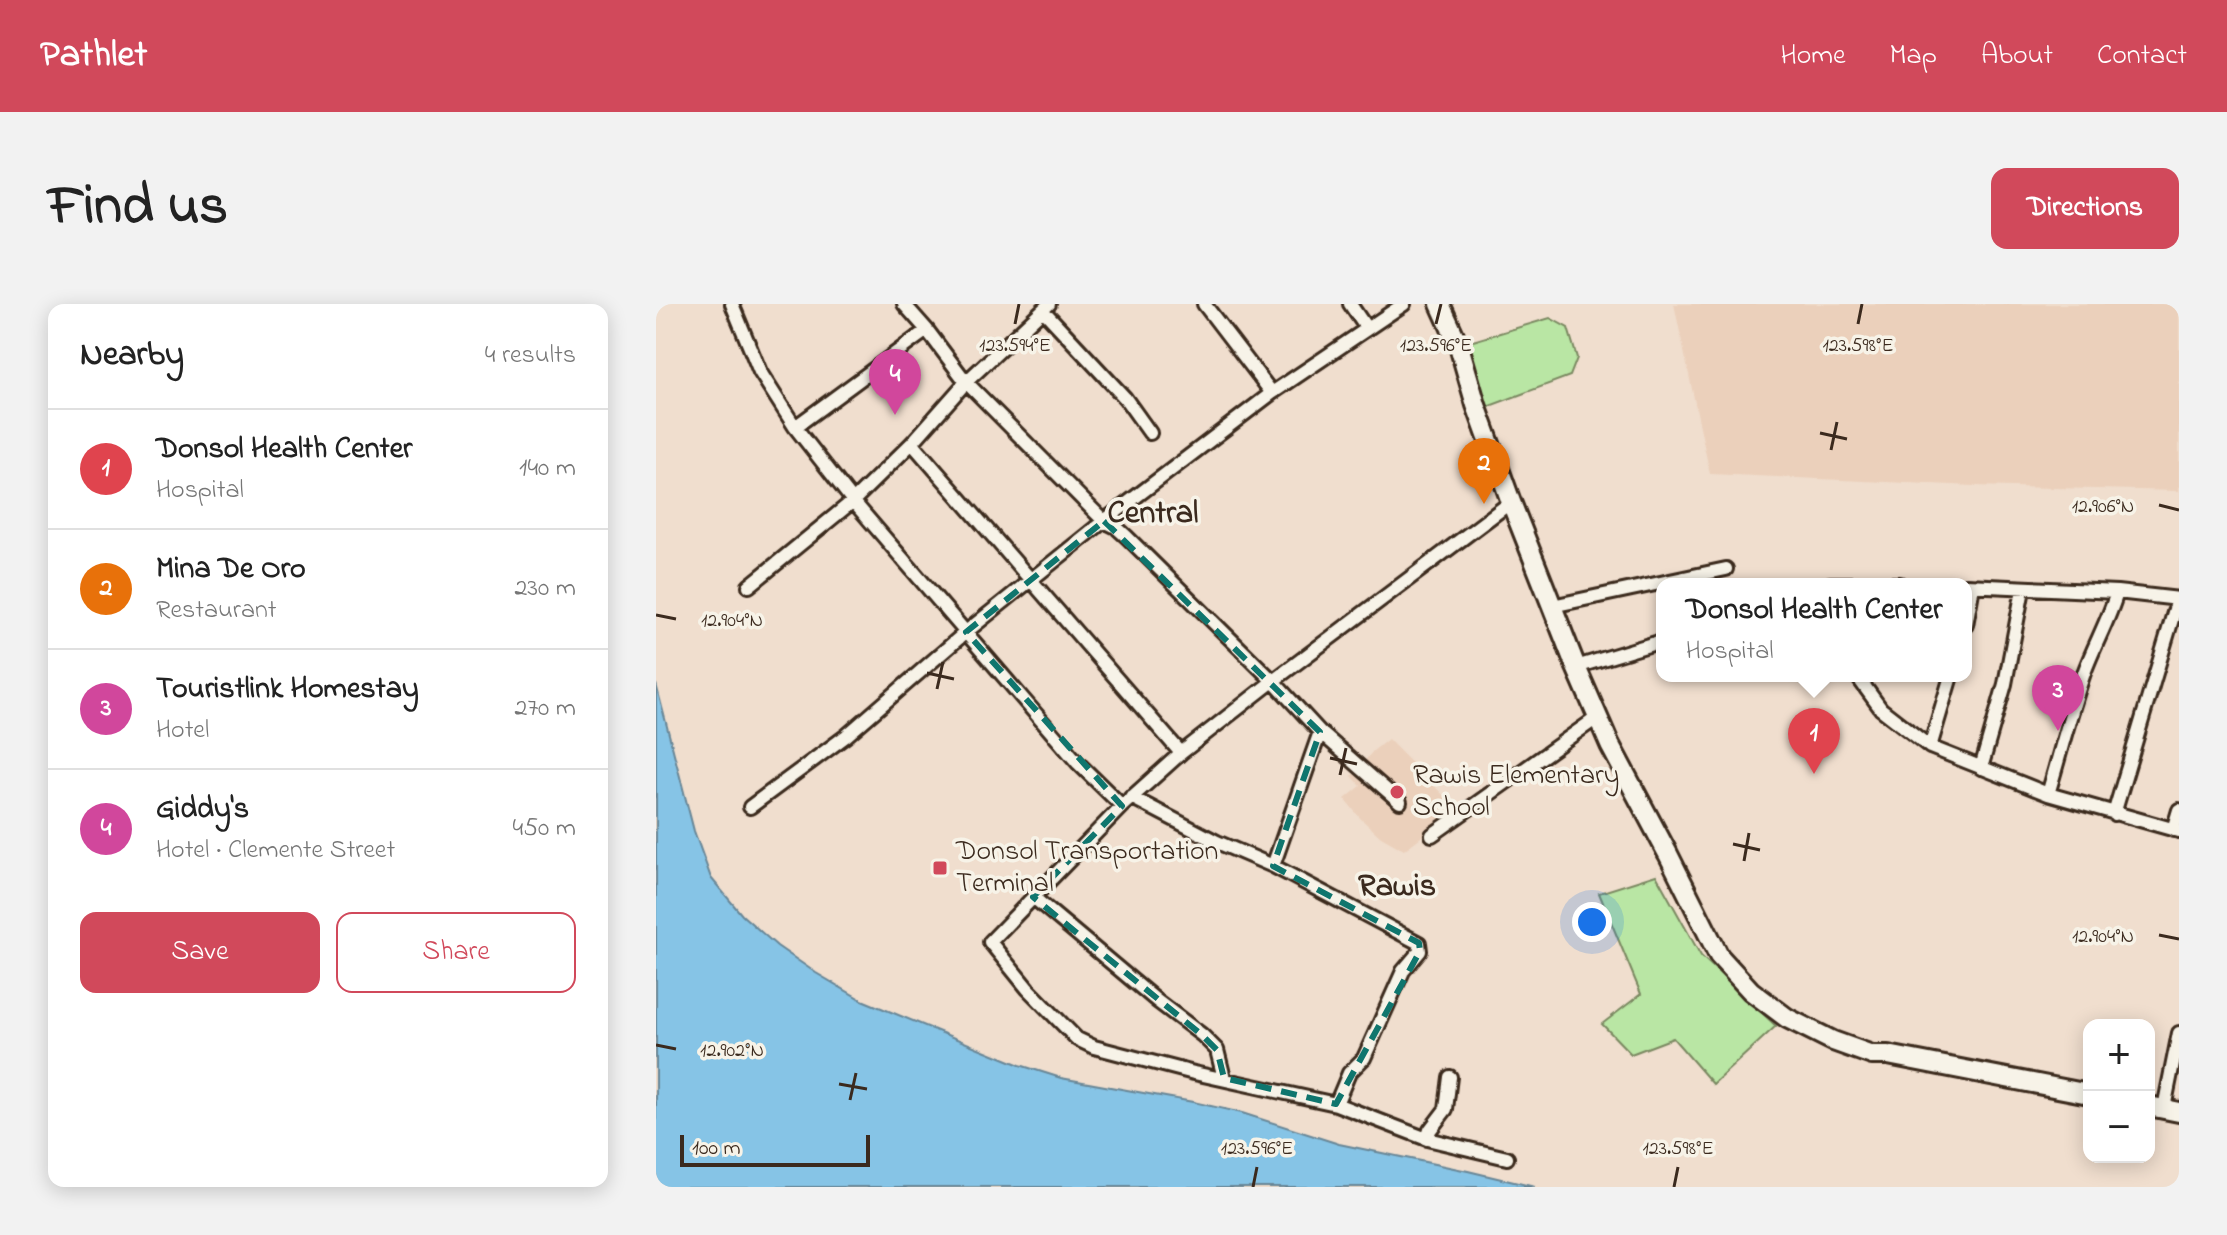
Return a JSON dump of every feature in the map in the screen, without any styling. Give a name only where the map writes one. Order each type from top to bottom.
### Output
[{"type":"main road","points":[[1447,306],[1476,405],[1574,664],[1719,956],[1770,1008],[1833,1041],[1872,1055],[1888,1055],[2083,1093]]},
{"type":"street","points":[[732,304],[760,372],[795,427],[853,501],[1078,763],[1127,802],[1273,866],[1419,943],[1420,951],[1403,971],[1364,1058],[1349,1073],[1336,1104]]},
{"type":"street","points":[[904,304],[966,382],[1104,521],[1127,537],[1273,681],[1320,732],[1400,802]]},
{"type":"street","points":[[1204,304],[1272,393]]},
{"type":"street","points":[[1350,304],[1367,329]]},
{"type":"street","points":[[750,807],[846,736],[966,632],[1104,521],[1272,393],[1404,304]]},
{"type":"street","points":[[749,586],[853,501],[912,443],[966,382],[1046,307],[1125,398],[1150,433]]},
{"type":"street","points":[[795,427],[927,330]]},
{"type":"street","points":[[912,443],[1181,753]]},
{"type":"street","points":[[1507,1158],[1427,1139],[1336,1104],[1112,1052],[1077,1039],[1028,989],[990,942],[1127,802],[1181,753],[1511,502]]},
{"type":"street","points":[[1684,578],[1726,569]]},
{"type":"street","points":[[1552,606],[1656,584]]},
{"type":"street","points":[[1972,586],[2117,592],[2178,599],[2114,814]]},
{"type":"street","points":[[1981,768],[2005,684],[2023,589]]},
{"type":"street","points":[[2048,794],[2082,678],[2117,592]]},
{"type":"street","points":[[1574,664],[1656,643]]},
{"type":"street","points":[[1861,682],[1881,709],[1930,747],[1981,768],[2048,794],[2176,831],[2179,810]]},
{"type":"street","points":[[1930,747],[1949,682]]},
{"type":"street","points":[[1432,835],[1598,717]]},
{"type":"street","points":[[1273,866],[1320,732]]},
{"type":"street","points":[[1033,897],[1202,1035],[1217,1050],[1224,1078]]},
{"type":"street","points":[[2164,1109],[2179,1033]]},
{"type":"street","points":[[1427,1139],[1446,1109],[1450,1077]]},
{"type":"highlighted area","points":[[1104,521],[1320,732],[1273,866],[1419,943],[1420,951],[1336,1104],[1224,1078],[1217,1050],[1202,1035],[1033,897],[1122,806],[966,632]]},
{"type":"shaded area","points":[[1674,304],[2179,304],[2179,491],[1974,486],[1710,474]]},
{"type":"shaded area","name":"Rawis Elementary School","points":[[1388,739],[1455,807],[1404,850],[1381,837],[1345,799],[1361,786],[1352,776]]},
{"type":"green space","points":[[1550,318],[1568,328],[1577,358],[1570,376],[1487,407],[1463,344]]},
{"type":"green space","points":[[1656,875],[1701,956],[1776,1026],[1713,1084],[1673,1038],[1631,1054],[1602,1024],[1641,994],[1599,893]]},
{"type":"water","points":[[656,684],[694,831],[711,878],[742,915],[777,946],[862,1000],[1020,1065],[1061,1078],[1242,1113],[1339,1144],[1535,1187],[656,1187]]},
{"type":"place","name":"Giddy's","points":[[895,415]]},
{"type":"place","name":"Mina De Oro","points":[[1484,504]]},
{"type":"place","name":"Touristlink Homestay","points":[[2058,731]]},
{"type":"place","name":"Donsol Health Center","points":[[1814,774]]},
{"type":"place","name":"Rawis Elementary School","points":[[1397,792]]},
{"type":"place","name":"Donsol Transportation Terminal","points":[[940,868]]},
{"type":"district","name":"Central","points":[[1153,514]]},
{"type":"district","name":"Rawis","points":[[1397,887]]}]
